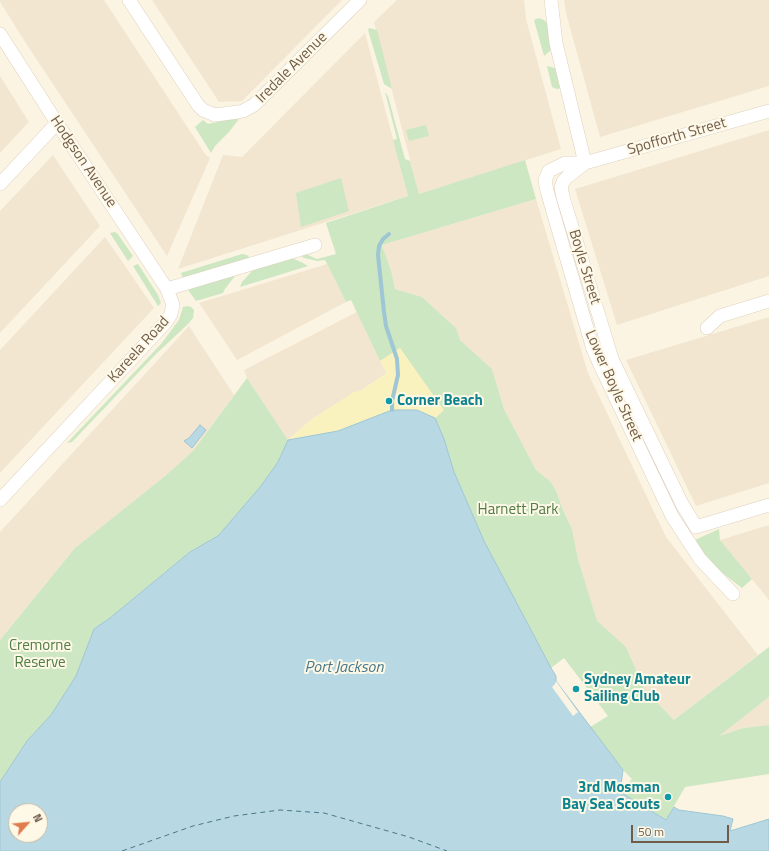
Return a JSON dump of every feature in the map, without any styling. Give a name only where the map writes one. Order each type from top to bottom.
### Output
[{"type":"street","name":"Iredale Avenue","points":[[129,0],[198,105],[203,110],[214,115],[243,111],[254,105],[360,0]]},
{"type":"street","points":[[551,0],[556,43],[585,163]]},
{"type":"street","name":"Hodgson Avenue","points":[[0,34],[167,289]]},
{"type":"street","name":"Spofforth Street","points":[[585,163],[769,112]]},
{"type":"street","points":[[0,184],[57,122]]},
{"type":"street","name":"Lower Boyle Street","points":[[585,163],[565,162],[549,171],[545,180],[593,349],[672,516],[700,559],[733,594]]},
{"type":"street","name":"Boyle Street","points":[[585,163],[563,182],[561,188],[563,197],[612,359],[682,504],[696,527],[769,505]]},
{"type":"street","points":[[167,289],[315,245]]},
{"type":"street","name":"Kareela Road","points":[[0,500],[166,322],[171,314],[173,305],[167,289]]},
{"type":"street","points":[[707,328],[720,316],[769,301]]},
{"type":"shaded area","points":[[0,0],[104,0],[205,154],[210,158],[167,256],[29,48]]},
{"type":"shaded area","points":[[152,0],[342,0],[242,101],[219,102]]},
{"type":"shaded area","points":[[397,0],[524,0],[526,19],[561,149],[419,194],[374,22]]},
{"type":"shaded area","points":[[564,0],[769,0],[769,86],[600,137],[566,13]]},
{"type":"shaded area","points":[[365,33],[408,196],[178,269],[223,155],[242,157]]},
{"type":"shaded area","points":[[0,76],[29,122],[0,153]]},
{"type":"shaded area","points":[[769,130],[769,276],[617,325],[575,189]]},
{"type":"shaded area","points":[[53,155],[100,226],[0,333],[0,211]]},
{"type":"shaded area","points":[[536,199],[588,373],[666,537],[758,655],[674,720],[645,690],[626,647],[597,622],[578,559],[572,529],[551,482],[536,470],[504,409],[492,369],[460,340],[456,328],[422,297],[395,289],[392,274],[382,245]]},
{"type":"shaded area","points":[[105,237],[154,308],[0,473],[0,350]]},
{"type":"shaded area","points":[[327,264],[346,302],[237,360],[199,303]]},
{"type":"shaded area","points":[[357,312],[387,373],[360,391],[312,419],[288,440],[247,378],[244,370]]},
{"type":"shaded area","points":[[769,317],[769,483],[696,506],[626,360]]},
{"type":"shaded area","points":[[189,326],[234,395],[193,451],[165,476],[75,548],[0,640],[0,532]]},
{"type":"shaded area","points":[[769,525],[769,600],[720,540]]},
{"type":"shaded area","points":[[769,697],[769,725],[743,728],[718,736]]},
{"type":"green space","points":[[539,18],[548,24],[551,50],[544,56],[534,20]]},
{"type":"green space","points":[[369,28],[377,30],[392,89],[384,84],[368,30]]},
{"type":"green space","points":[[547,66],[558,69],[561,88],[557,89],[552,87]]},
{"type":"green space","name":"Harnett Park","points":[[385,92],[388,96],[405,159],[410,161],[419,194],[525,160],[536,199],[382,245],[392,274],[395,289],[422,297],[456,328],[460,340],[492,369],[504,409],[536,470],[551,482],[572,529],[578,559],[597,621],[626,647],[645,690],[674,720],[769,647],[769,697],[719,736],[743,728],[769,725],[769,774],[685,787],[666,820],[620,792],[632,779],[623,770],[590,727],[608,716],[564,658],[551,668],[484,541],[454,472],[444,439],[435,418],[443,411],[400,348],[380,361],[351,300],[346,302],[325,260],[317,261],[304,258],[300,255],[305,253],[317,259],[336,254],[326,223],[408,196],[393,140],[397,139]]},
{"type":"green space","points":[[235,118],[239,119],[215,146],[211,153],[195,127],[203,120],[208,124]]},
{"type":"green space","points":[[426,125],[429,136],[409,141],[406,130]]},
{"type":"green space","points":[[341,178],[349,211],[301,227],[296,193]]},
{"type":"green space","points":[[110,233],[117,233],[133,256],[128,261]]},
{"type":"green space","points":[[242,254],[247,255],[250,258],[183,278],[181,273]]},
{"type":"green space","points":[[292,258],[308,266],[240,287],[242,282],[255,268]]},
{"type":"green space","points":[[138,264],[158,295],[161,303],[158,306],[133,266]]},
{"type":"green space","points":[[238,272],[223,293],[196,301],[188,290]]},
{"type":"green space","points":[[188,306],[194,310],[193,318],[188,324],[156,354],[72,442],[67,443],[161,344],[179,320],[183,307]]},
{"type":"green space","name":"Cremorne Reserve","points":[[247,378],[288,440],[278,462],[261,486],[218,536],[190,552],[110,618],[94,629],[76,676],[51,715],[27,741],[0,782],[0,640],[75,548],[165,476],[193,451]]},
{"type":"green space","points":[[681,520],[695,540],[719,529],[720,540],[752,579],[742,588],[721,572],[695,549]]},
{"type":"sand","name":"Corner Beach","points":[[400,348],[444,410],[435,418],[417,410],[392,410],[338,431],[288,440],[312,419],[354,392],[360,391],[387,373],[380,361]]},
{"type":"water","name":"Port Jackson","points":[[392,410],[417,410],[435,418],[444,439],[454,472],[484,541],[556,676],[556,681],[623,770],[620,792],[666,820],[674,807],[679,810],[723,816],[733,819],[730,831],[769,819],[769,851],[0,851],[0,782],[27,741],[51,715],[76,676],[94,629],[110,618],[190,552],[218,536],[261,486],[278,462],[288,440],[338,431]]},
{"type":"water","points":[[200,425],[206,430],[192,448],[184,441],[189,438]]},
{"type":"pier","points":[[556,681],[578,712],[573,716],[552,687]]},
{"type":"waterway","points":[[389,234],[383,239],[379,246],[378,255],[386,326],[397,359],[398,375],[392,401],[392,410]]},
{"type":"ferry route","points":[[122,851],[193,826],[234,816],[280,810],[324,813],[409,837],[447,851]]},
{"type":"place","name":"Corner Beach","points":[[389,401]]},
{"type":"place","name":"Sydney Amateur Sailing Club","points":[[576,689]]},
{"type":"place","name":"3rd Mosman Bay Sea Scouts","points":[[668,797]]}]
